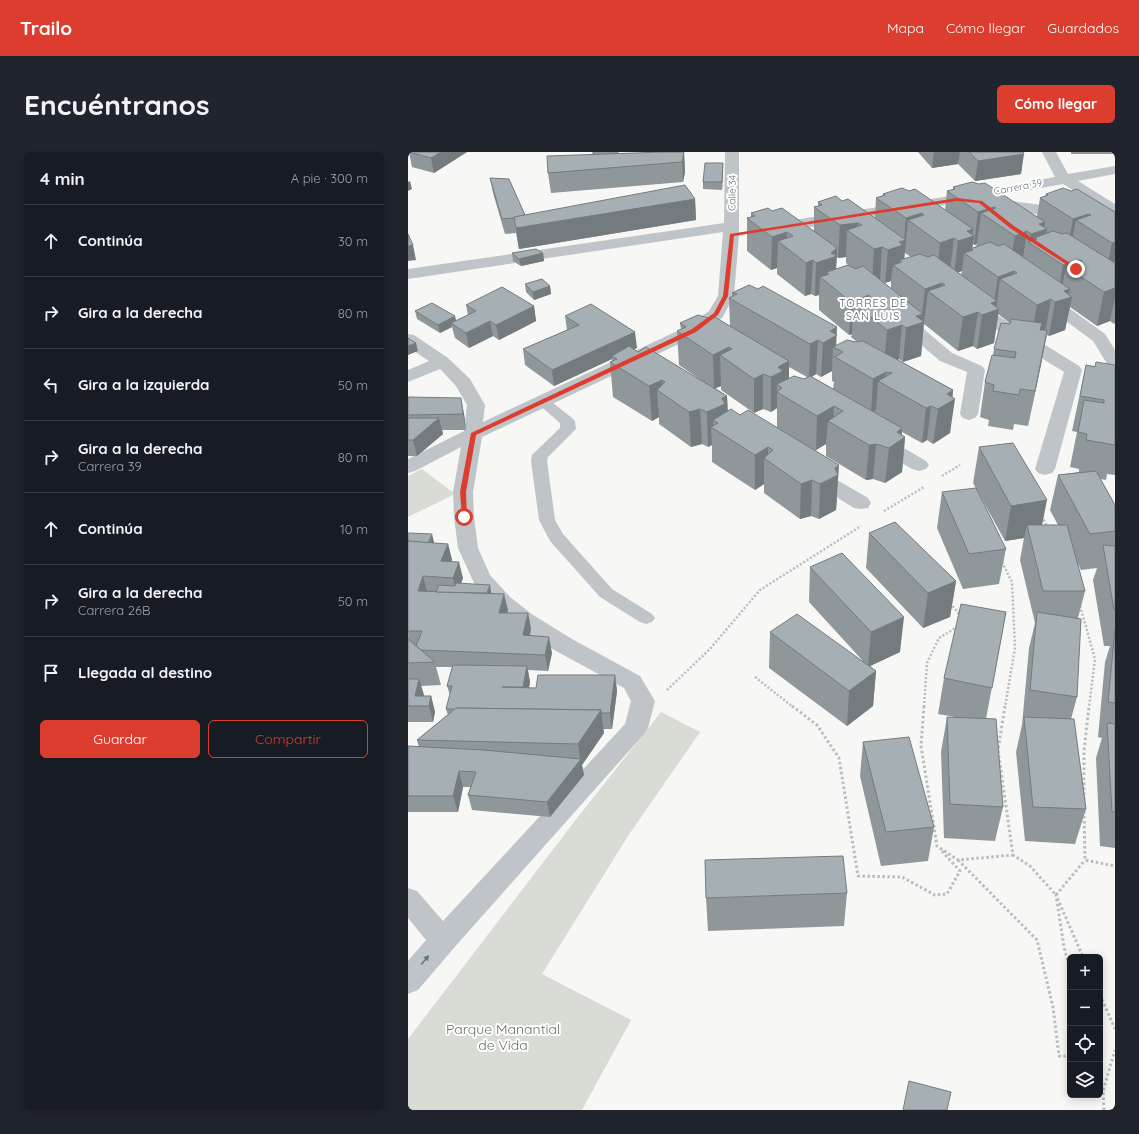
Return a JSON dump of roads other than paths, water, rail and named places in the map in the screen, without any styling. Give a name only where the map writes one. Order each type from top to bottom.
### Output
[{"type":"street","name":"Calle 34","points":[[542,402],[637,365],[701,335],[716,314],[733,299],[742,231],[732,152]]},
{"type":"street","points":[[1049,152],[1063,178],[1115,210]]},
{"type":"street","name":"Carrera 39","points":[[408,274],[780,227],[906,208],[1063,178],[1115,170]]},
{"type":"street","points":[[957,199],[1034,207],[1069,213],[1115,229]]},
{"type":"street","points":[[980,202],[1001,219]]},
{"type":"street","points":[[906,208],[924,220]]},
{"type":"street","points":[[1069,213],[1115,241]]},
{"type":"street","points":[[841,218],[860,232]]},
{"type":"street","points":[[780,227],[797,242]]},
{"type":"street","points":[[1033,290],[1099,338],[1115,363]]},
{"type":"street","points":[[956,297],[1073,370],[1045,469]]},
{"type":"street","points":[[889,308],[946,357],[976,370],[969,414]]},
{"type":"street","points":[[408,339],[442,362],[464,383],[476,405],[473,434],[463,492],[464,517],[468,548],[481,578],[502,602],[525,621],[564,645],[632,682],[642,701],[636,728],[443,940],[408,981]]},
{"type":"street","points":[[408,377],[442,362]]},
{"type":"street","points":[[408,467],[473,434],[542,402]]},
{"type":"street","points":[[864,433],[919,465]]},
{"type":"street","points":[[800,466],[861,504]]},
{"type":"street","points":[[408,899],[443,940]]},
{"type":"lane","points":[[542,402],[567,421],[568,424],[568,429],[540,455],[539,461],[547,520],[551,529],[556,537],[606,593],[646,618]]},
{"type":"district","name":"TORRES DE SAN LUIS","points":[[873,309]]},
{"type":"park label","name":"Parque Manantial de Vida","points":[[503,1038]]}]
